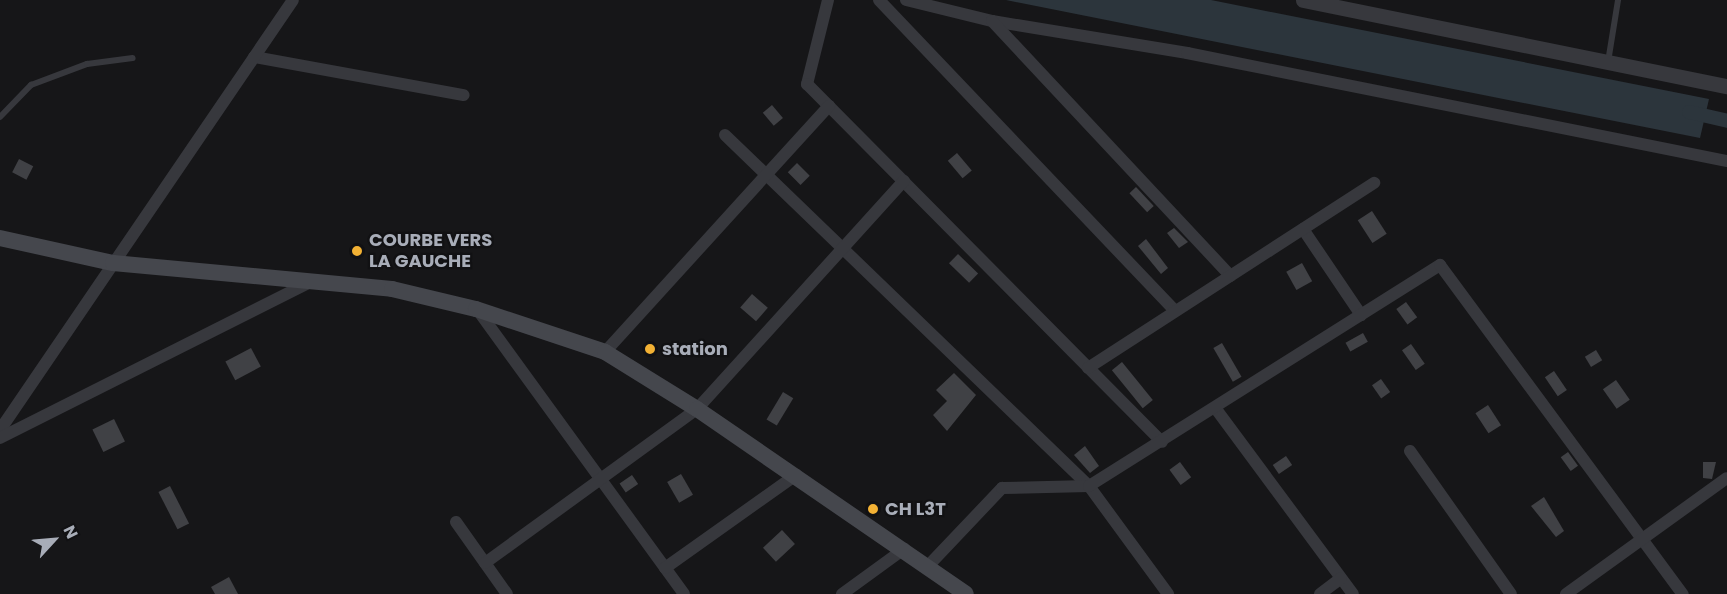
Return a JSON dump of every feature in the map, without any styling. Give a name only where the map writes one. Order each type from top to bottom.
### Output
[{"type":"main road","points":[[0,238],[113,263],[315,279],[392,289],[476,309],[605,352],[697,409],[904,549],[966,594]]},
{"type":"street","points":[[0,430],[293,0]]},
{"type":"street","points":[[828,0],[807,84],[1162,442]]},
{"type":"street","points":[[879,0],[1175,311]]},
{"type":"street","points":[[906,0],[992,21],[1187,53],[1727,161]]},
{"type":"street","points":[[1303,0],[1727,86]]},
{"type":"street","points":[[992,21],[1231,276]]},
{"type":"street","points":[[254,57],[464,95]]},
{"type":"street","points":[[605,352],[829,106]]},
{"type":"street","points":[[725,135],[1089,486],[1168,594]]},
{"type":"street","points":[[485,562],[697,409],[904,181]]},
{"type":"street","points":[[1088,368],[1374,183]]},
{"type":"street","points":[[1303,229],[1361,315]]},
{"type":"street","points":[[928,566],[1002,488],[1089,486],[1216,410],[1440,265],[1683,594]]},
{"type":"street","points":[[0,438],[315,279]]},
{"type":"street","points":[[476,309],[684,594]]},
{"type":"street","points":[[1216,410],[1353,594]]},
{"type":"street","points":[[1410,451],[1511,594]]},
{"type":"street","points":[[665,568],[795,475]]},
{"type":"street","points":[[1566,594],[1727,478]]},
{"type":"street","points":[[456,522],[507,594]]},
{"type":"street","points":[[842,594],[904,549]]},
{"type":"street","points":[[1320,594],[1341,578]]},
{"type":"lane","points":[[1608,62],[1618,0]]},
{"type":"lane","points":[[0,117],[32,85],[87,64],[133,58]]},
{"type":"shaded area","points":[[1006,0],[1211,0],[1709,99],[1700,138]]},
{"type":"building","points":[[772,105],[783,118],[774,126],[763,113]]},
{"type":"building","points":[[957,153],[972,171],[963,178],[948,161]]},
{"type":"building","points":[[19,159],[33,166],[26,180],[12,172]]},
{"type":"building","points":[[797,163],[810,176],[801,185],[788,172]]},
{"type":"building","points":[[1136,187],[1154,206],[1147,212],[1129,193]]},
{"type":"building","points":[[1372,211],[1387,234],[1372,243],[1358,220]]},
{"type":"building","points":[[1174,228],[1188,242],[1179,248],[1167,233]]},
{"type":"building","points":[[1146,239],[1168,268],[1161,274],[1138,246]]},
{"type":"building","points":[[958,254],[978,273],[969,283],[949,263]]},
{"type":"building","points":[[1302,263],[1312,281],[1296,290],[1286,272]]},
{"type":"building","points":[[752,294],[768,308],[756,321],[740,308]]},
{"type":"building","points":[[1406,302],[1417,317],[1407,324],[1396,309]]},
{"type":"building","points":[[1363,333],[1368,342],[1350,351],[1346,343]]},
{"type":"building","points":[[1222,343],[1242,377],[1233,382],[1213,348]]},
{"type":"building","points":[[1411,344],[1425,364],[1416,370],[1402,350]]},
{"type":"building","points":[[251,348],[261,367],[235,380],[225,362]]},
{"type":"building","points":[[1596,350],[1602,360],[1591,367],[1585,357]]},
{"type":"building","points":[[1122,362],[1153,400],[1143,408],[1112,370]]},
{"type":"building","points":[[1554,371],[1567,390],[1558,396],[1545,377]]},
{"type":"building","points":[[954,373],[976,395],[947,431],[933,415],[947,401],[936,390]]},
{"type":"building","points":[[1381,379],[1390,392],[1381,398],[1372,385]]},
{"type":"building","points":[[1616,380],[1630,400],[1617,409],[1603,389]]},
{"type":"building","points":[[783,392],[793,398],[777,426],[767,419]]},
{"type":"building","points":[[1488,405],[1501,425],[1488,433],[1475,413]]},
{"type":"building","points":[[114,419],[125,441],[103,452],[92,430]]},
{"type":"building","points":[[1085,446],[1099,466],[1090,473],[1074,455]]},
{"type":"building","points":[[1568,452],[1578,466],[1571,471],[1561,457]]},
{"type":"building","points":[[1286,456],[1292,465],[1279,474],[1273,465]]},
{"type":"building","points":[[1180,462],[1191,477],[1181,485],[1169,470]]},
{"type":"building","points":[[1703,462],[1716,462],[1712,479],[1703,478]]},
{"type":"building","points":[[681,474],[693,495],[679,503],[667,482]]},
{"type":"building","points":[[632,475],[638,484],[626,493],[620,483]]},
{"type":"building","points":[[170,486],[189,523],[177,529],[158,492]]},
{"type":"building","points":[[1544,497],[1564,531],[1556,537],[1531,506]]},
{"type":"building","points":[[782,530],[795,544],[776,562],[763,548]]},
{"type":"building","points":[[229,577],[238,594],[215,594],[211,587]]},
{"type":"waterway","points":[[1689,112],[1727,121]]},
{"type":"place","name":"COURBE VERS LA GAUCHE","points":[[357,251]]},
{"type":"place","name":"station","points":[[650,349]]},
{"type":"place","name":"CH L3T","points":[[873,509]]}]
